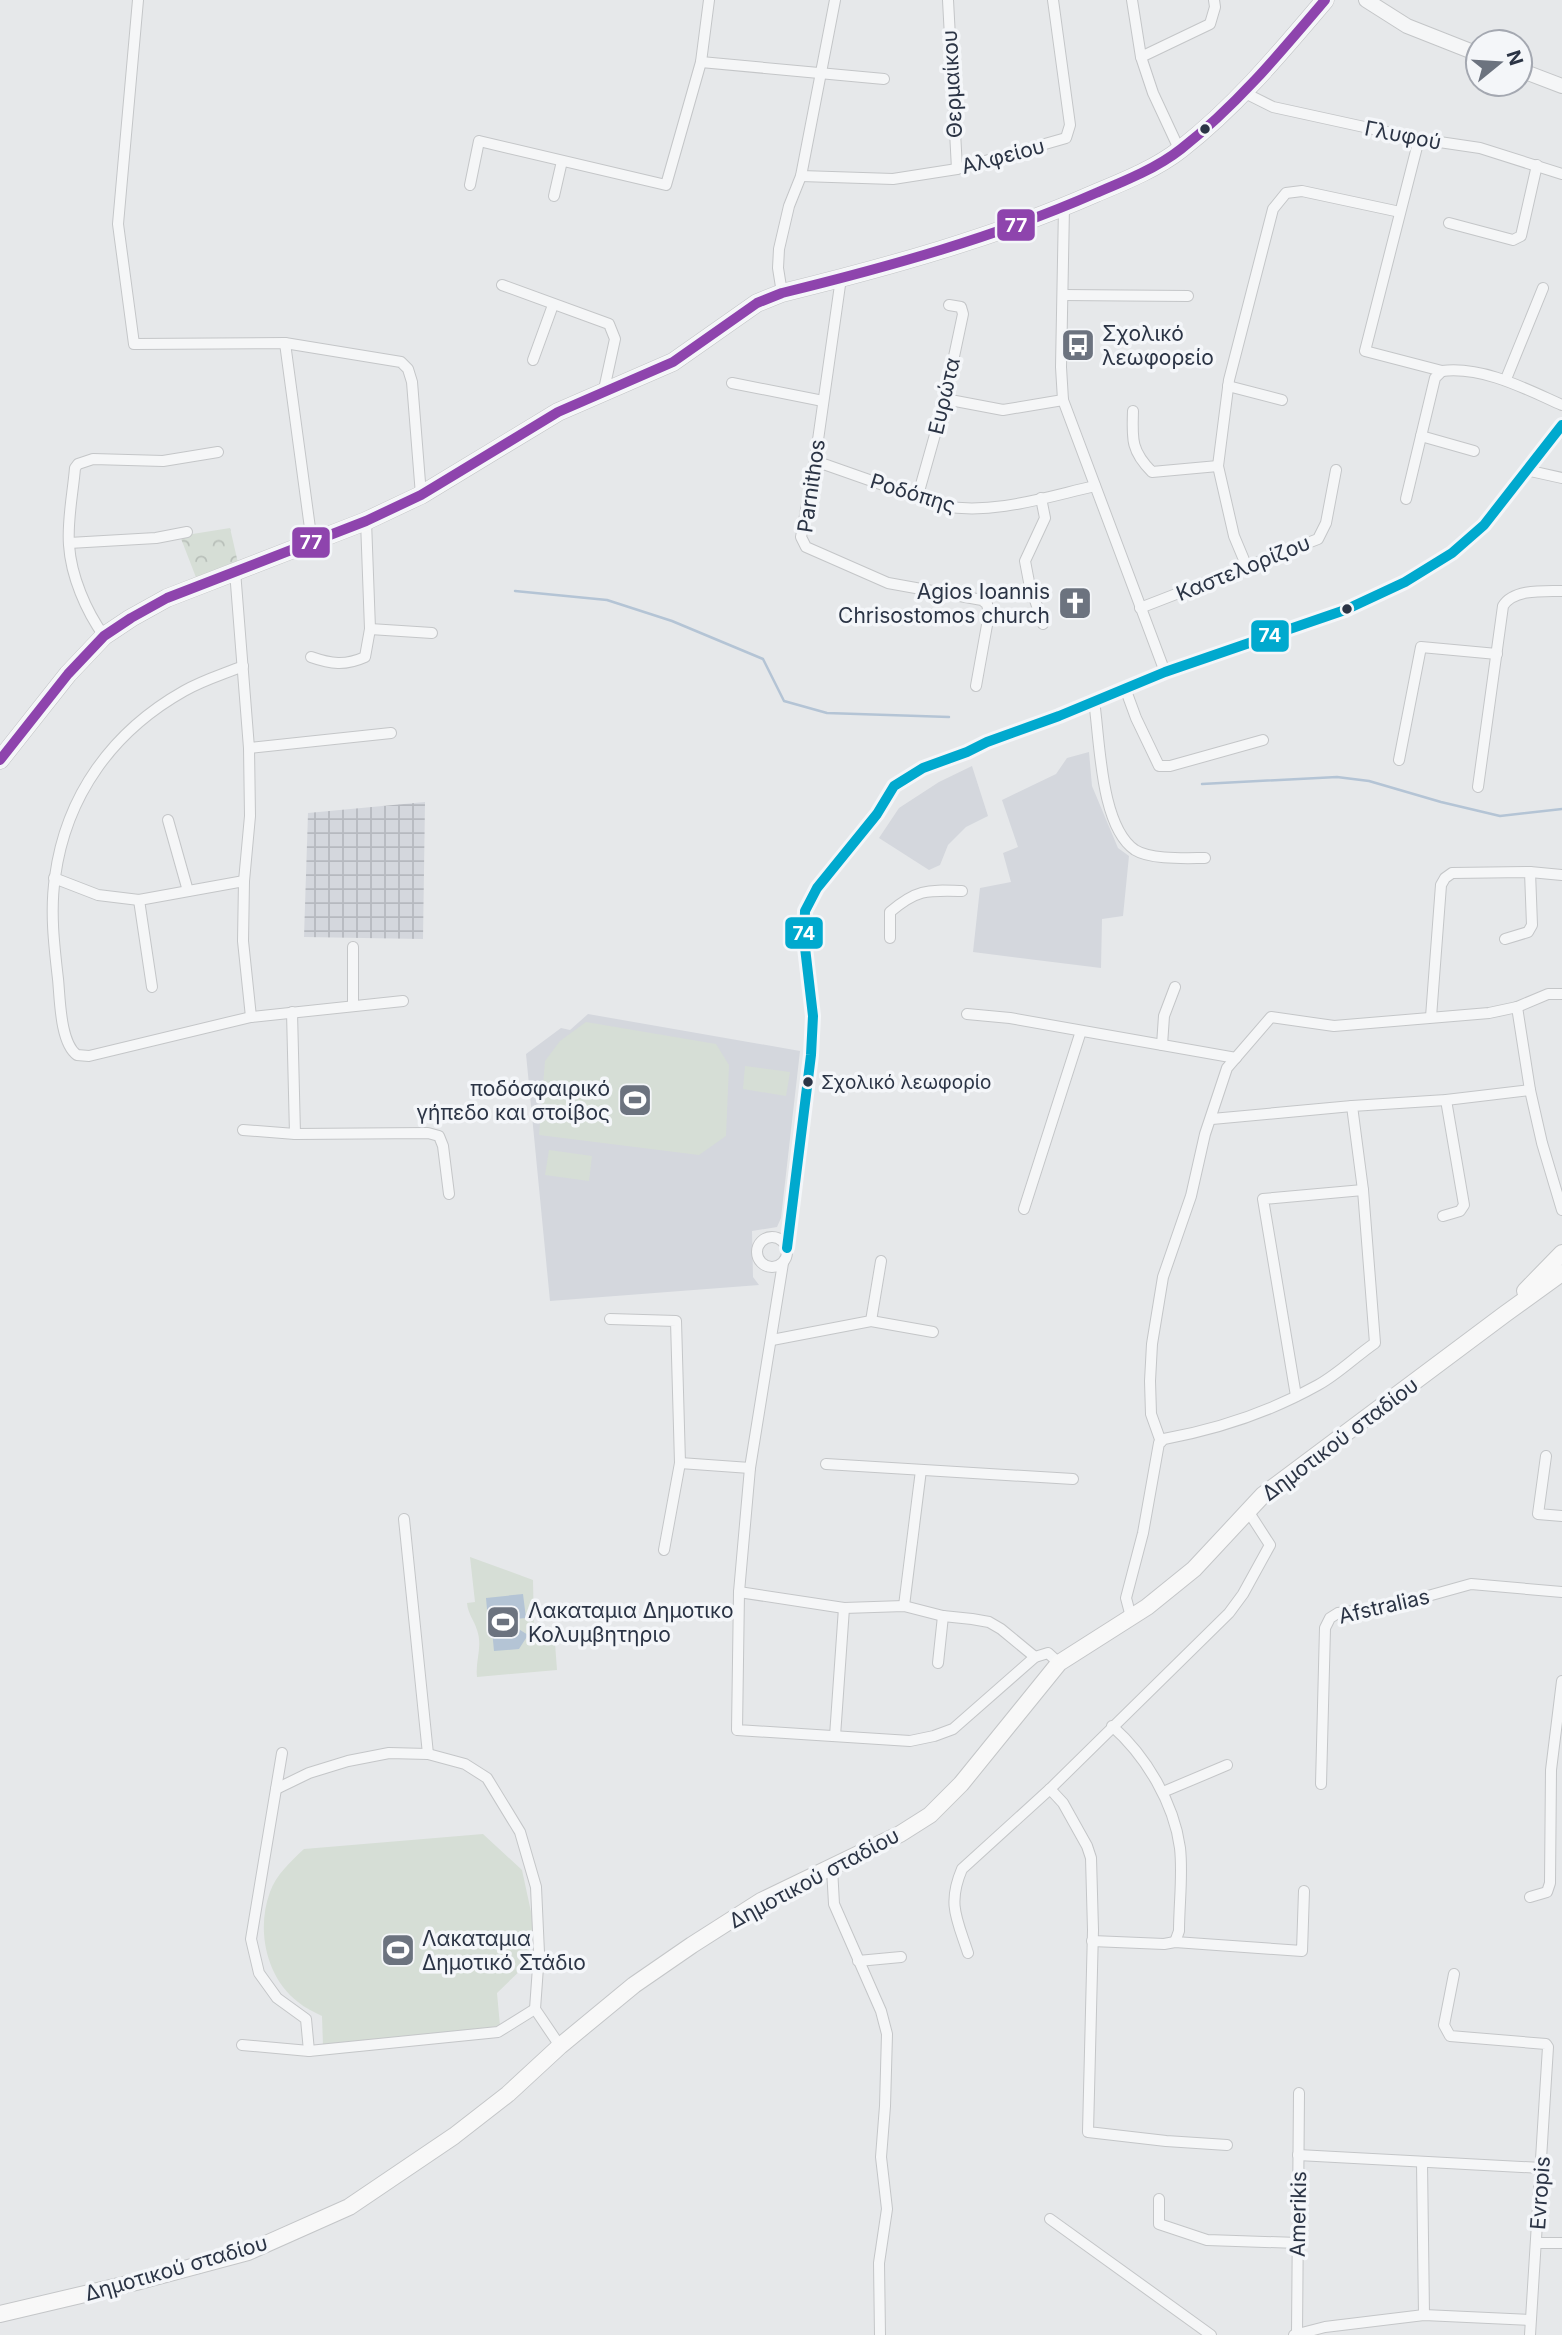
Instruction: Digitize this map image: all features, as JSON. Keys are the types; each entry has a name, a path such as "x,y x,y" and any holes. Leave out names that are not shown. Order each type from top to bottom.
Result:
{"main road":[{"path":"0,760 68,674 104,636 167,598 366,521 421,495 558,412 673,362 757,303 782,293 948,247 1064,207 1121,182 1180,150 1245,93 1325,0"},
{"path":"1504,1314 1562,1253"},
{"path":"1504,1314 1562,1273"},
{"name":"Δημοτικού σταδίου","path":"0,2314 248,2252 349,2207 454,2136 508,2094 634,1985 692,1945 761,1901 900,1834 930,1815 961,1784 1059,1663 1131,1617 1194,1569 1263,1495 1504,1314"}],"street":[{"path":"138,0 118,224 134,344 285,343 401,362 408,369 412,382 421,495"},
{"path":"470,185 479,141 666,186 701,62 709,0"},
{"path":"782,293 778,268 779,249 789,206 801,176 835,0"},
{"name":"Θερμαίκου","path":"948,0 957,169"},
{"name":"Αλφείου","path":"801,176 893,179 957,169 1066,138 1069,132 1053,0"},
{"path":"1132,0 1141,57 1153,93 1180,150"},
{"path":"1141,57 1210,24 1215,8 1214,0"},
{"path":"1366,0 1416,30 1464,49"},
{"path":"701,62 884,79"},
{"path":"1534,75 1562,86"},
{"name":"Γλυφού","path":"1245,93 1273,107 1419,139 1480,148 1562,174"},
{"path":"1419,139 1365,351 1442,371 1452,370 1506,379 1562,405"},
{"path":"554,196 562,161"},
{"path":"1449,223 1513,240 1521,236 1536,165"},
{"path":"1247,567 1234,536 1218,466 1228,386 1273,209 1286,193 1302,191 1400,212"},
{"path":"1064,207 1061,367 1063,400 1165,672"},
{"name":"Parnithos","path":"841,278 815,461 801,537 806,547 888,583 982,600 987,604 989,614 976,686"},
{"path":"502,285 609,324 615,339 603,394"},
{"path":"1506,379 1543,288"},
{"path":"1063,295 1188,296"},
{"path":"533,360 553,305"},
{"name":"Ευρώτα","path":"918,495 945,399 962,314 961,307 949,305"},
{"path":"285,343 312,542"},
{"path":"1406,499 1436,378 1442,371"},
{"path":"732,383 823,401"},
{"path":"1228,386 1282,400"},
{"path":"945,399 1003,410 1063,400"},
{"path":"1133,411 1132,438 1135,451 1152,472 1218,466"},
{"path":"1059,1663 1048,1653 1035,1657 953,1729 910,1741 737,1730 739,1592 750,1468 783,1263 787,1256 811,1055 813,1016 804,939 805,911 817,887 877,814 894,786 923,768 987,742 1059,716 1165,672 1345,610 1405,582 1452,553 1484,525 1562,425"},
{"path":"1421,436 1474,451"},
{"path":"104,636 91,618 72,564 69,543 75,468 78,464 93,459 163,461 218,452"},
{"name":"Ροδόπης","path":"815,461 943,506 983,510 1095,486"},
{"name":"Καστελορίζου","path":"1140,608 1318,539 1326,523 1336,470"},
{"path":"1526,470 1562,478"},
{"path":"1041,498 1045,518 1025,561 1043,624"},
{"path":"311,657 336,664 351,663 365,657 370,629 366,521"},
{"path":"69,543 156,538 187,532"},
{"path":"235,571 249,748 250,816 244,881 243,941 251,1017"},
{"path":"1478,787 1503,606 1507,598 1515,594 1562,592"},
{"path":"370,629 432,633"},
{"path":"1399,760 1421,647 1497,654"},
{"path":"243,666 186,690 146,715 117,744 84,785 60,847 54,878 54,946 68,1045 80,1056 89,1056 251,1017 402,1001"},
{"path":"1125,688 1159,766 1170,766 1263,740"},
{"path":"1094,701 1104,780 1111,813 1121,835 1136,851 1160,856 1205,858"},
{"path":"249,748 391,733"},
{"path":"167,820 188,891"},
{"path":"1505,939 1528,932 1532,925 1530,872"},
{"path":"1431,1017 1441,885 1445,878 1452,873 1530,872 1562,875"},
{"path":"54,878 98,895 139,900 244,881"},
{"path":"890,938 890,912 907,897 931,890 962,891"},
{"path":"139,900 152,987"},
{"path":"353,947 353,1006"},
{"path":"1162,1045 1164,1016 1175,987"},
{"path":"1131,1617 1126,1598 1143,1533 1157,1451 1161,1442 1151,1414 1150,1381 1152,1344 1163,1277 1191,1196 1205,1135 1227,1068 1271,1017 1334,1026 1489,1013 1517,1007 1548,994 1562,994"},
{"path":"1517,1007 1530,1090 1548,1166 1562,1209"},
{"path":"292,1012 295,1134"},
{"path":"967,1014 1010,1018 1236,1058"},
{"path":"1024,1209 1081,1031"},
{"path":"1212,1119 1446,1100 1530,1090"},
{"path":"1443,1216 1460,1211 1464,1205 1446,1100"},
{"path":"1161,1442 1211,1430 1257,1414 1296,1396 1319,1384 1375,1343 1363,1190 1352,1106"},
{"path":"243,1130 295,1134 428,1133 439,1136 443,1146 449,1194"},
{"path":"1296,1396 1263,1199 1363,1190"},
{"path":"783,1263 768,1267 758,1256 758,1248 768,1237 776,1237 783,1241 787,1248"},
{"path":"871,1321 881,1261"},
{"path":"610,1319 676,1321 680,1462 664,1550"},
{"path":"772,1340 871,1321 933,1332"},
{"path":"1546,1456 1538,1514 1562,1516"},
{"path":"680,1462 750,1468"},
{"path":"826,1464 1073,1479"},
{"path":"904,1606 921,1470"},
{"path":"968,1953 952,1904 956,1882 962,1869 1050,1789 1229,1613 1243,1594 1270,1545 1248,1511"},
{"path":"404,1519 429,1754"},
{"name":"Afstralias","path":"1321,1784 1325,1628 1330,1618 1338,1613 1392,1606 1471,1584 1562,1592"},
{"path":"739,1592 844,1608 904,1606 943,1616 989,1622 1035,1657"},
{"path":"835,1736 844,1608"},
{"path":"938,1663 943,1616"},
{"path":"1530,1897 1548,1892 1550,1883 1551,1770 1562,1681"},
{"path":"1112,1726 1128,1740 1163,1792 1180,1849 1179,1930 1175,1942"},
{"path":"282,1753 251,1940 260,1973 265,1981 277,1998 306,2019 309,2051"},
{"path":"276,1789 309,1773 348,1761 389,1753 429,1754 465,1764 487,1778 520,1832 536,1887 539,1952 535,2009 561,2046"},
{"path":"1163,1792 1227,1765"},
{"path":"1050,1789 1063,1803 1091,1858 1093,1941 1088,2132 1166,2141 1227,2144"},
{"path":"832,1868 834,1904 881,2011 887,2034 881,2157 887,2209 879,2263 880,2335"},
{"path":"1093,1941 1164,1944 1175,1942 1302,1951 1304,1891"},
{"path":"858,1962 901,1957"},
{"name":"Evropis","path":"1454,1974 1444,2025 1450,2036 1546,2044 1548,2047 1530,2335"},
{"path":"242,2045 309,2051 498,2032 535,2009"},
{"name":"Amerikis","path":"1295,2335 1299,2093"},
{"path":"1298,2155 1542,2168"},
{"path":"1422,2162 1424,2315"},
{"path":"1158,2199 1158,2224 1207,2240 1297,2243"},
{"path":"1050,2219 1212,2335"},
{"path":"1537,2243 1562,2244"},
{"path":"1295,2335 1325,2327 1424,2315 1529,2320"}],"shaded area":[{"path":"1089,752 1092,786 1118,848 1129,856 1123,916 1102,919 1101,968 973,952 980,888 1011,882 1003,853 1018,847 1002,800 1056,774 1067,758"},
{"path":"972,766 988,816 966,827 948,845 940,865 929,870 879,838 899,808 939,782"},
{"path":"425,802 423,939 304,937 308,813"},
{"path":"588,1014 800,1051 781,1218 777,1227 752,1231 753,1277 759,1285 550,1301 526,1054 561,1028 570,1030"}],"green space":[{"path":"230,528 238,563 197,580 180,536"},
{"name":"ποδόσφαιρικό γήπεδο και στοίβος","path":"586,1022 716,1044 729,1065 726,1136 699,1155 539,1135 545,1061 560,1041"},
{"path":"745,1066 790,1072 786,1096 743,1089"},
{"path":"549,1150 592,1156 589,1181 545,1175"},
{"name":"Λακαταμια Δημοτικο Κολυμβητηριο","path":"470,1557 533,1580 534,1631 555,1643 557,1670 477,1677 479,1636 467,1603 475,1602"},
{"name":"Λακαταμια Δημοτικό Στάδιο","path":"483,1834 522,1870 533,1921 527,1964 497,1993 500,2026 323,2046 322,2016 287,1992 271,1966 267,1952 264,1937 266,1907 270,1892 280,1874 304,1849"}],"water":[{"path":"523,1594 526,1618 488,1621 486,1598"},
{"path":"517,1628 528,1635 519,1649 494,1651 492,1630"}],"waterway":[{"path":"515,591 607,600 672,621 763,659 784,701 827,713 949,717"},
{"path":"1202,784 1337,777 1369,781 1500,816 1562,809"}],"transit line":[{"name":"77","path":"0,760 68,674 104,636 167,598 366,521 421,495 558,412 673,362 757,303 782,293 902,262 1020,224 1129,179 1162,162 1181,149 1239,97 1325,0"},
{"name":"74","path":"787,1248 811,1055 813,1016 804,939 805,911 817,888 877,814 894,786 923,768 987,742 1059,716 1165,672 1345,610 1405,582 1452,553 1484,525 1562,425"}],"place":[{"name":"Σχολικό λεωφορείο","path":"1078,345"},
{"name":"Agios Ioannis Chrisostomos church","path":"1075,603"},
{"name":"Σχολικό λεωφορίο","path":"808,1082"},
{"name":"ποδόσφαιρικό γήπεδο και στοίβος","path":"635,1100"},
{"name":"Λακαταμια Δημοτικο Κολυμβητηριο","path":"503,1622"},
{"name":"Λακαταμια Δημοτικό Στάδιο","path":"398,1950"}]}
